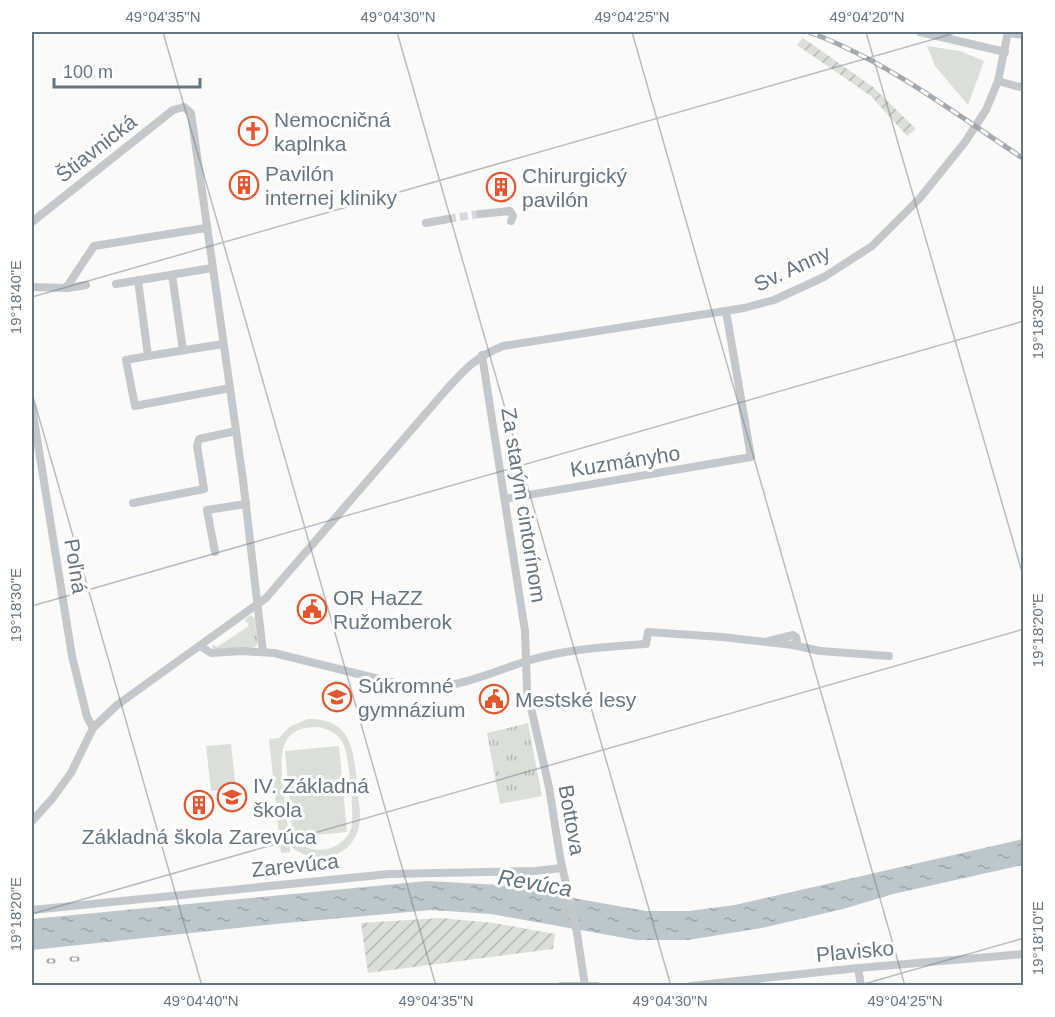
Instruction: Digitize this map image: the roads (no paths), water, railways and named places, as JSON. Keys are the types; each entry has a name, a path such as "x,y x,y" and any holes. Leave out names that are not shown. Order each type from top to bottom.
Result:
{"street":[{"path":"920,32 1005,52"},
{"path":"1008,32 1023,35"},
{"name":"Sv. Anny","path":"482,355 503,346 744,308 780,297 824,277 872,246 920,198 965,142 986,110 998,81 1008,32"},
{"path":"998,81 1023,86"},
{"name":"Štiavnická","path":"32,222 173,110 184,108 191,113 194,122 206,228"},
{"path":"480,214 510,211 513,216 511,221"},
{"path":"426,223 448,219"},
{"path":"66,288 94,246 206,228 246,504 263,652"},
{"path":"116,284 212,268"},
{"path":"172,275 183,351"},
{"path":"138,280 148,356"},
{"path":"32,287 66,288 86,285"},
{"name":"Kuzmányho","path":"505,499 751,458 726,311"},
{"path":"223,344 126,360 135,406 230,388"},
{"path":"32,821 71,773 93,728 117,705 258,604 282,582 446,390 482,355"},
{"name":"Za starým cintorínom","path":"482,355 525,631 526,661"},
{"name":"Poľná","path":"32,407 72,656 87,717 93,728"},
{"path":"133,503 204,489 197,446 199,439 236,431"},
{"path":"215,552 207,510 246,504"},
{"path":"200,646 211,653 274,653 417,688 455,684 526,661 578,649 646,644 648,632 683,633 793,645 820,651 889,656"},
{"name":"Bottova","path":"526,661 527,690 549,786 562,868 585,985"},
{"name":"Zarevúca","path":"32,910 388,874 535,871 562,868"},
{"name":"Plavisko","path":"691,986 858,968 1023,954"},
{"path":"858,968 861,986"},
{"path":"561,986 597,986"}],"water":[{"path":"1023,839 1023,865 893,894 843,909 762,928 688,940 636,940 491,914 431,910 32,950 32,919 427,881 500,885 646,911 689,911 735,905"}],"tunnel":[{"path":"448,219 480,214"}],"railway":[{"path":"809,32 838,44 893,73 1024,159"},
{"path":"72,959 77,959"}],"place":[{"name":"Nemocničná kaplnka","path":"253,131"},
{"name":"Pavilón internej kliniky","path":"244,185"},
{"name":"Chirurgický pavilón","path":"501,187"},
{"name":"OR HaZZ Ružomberok","path":"312,609"},
{"name":"Súkromné gymnázium","path":"337,697"},
{"name":"Mestské lesy","path":"494,699"},
{"name":"IV. Základná škola","path":"232,797"},
{"name":"Základná škola Zarevúca","path":"199,805"}],"water label":[{"name":"Revúca","path":"535,883"}]}
